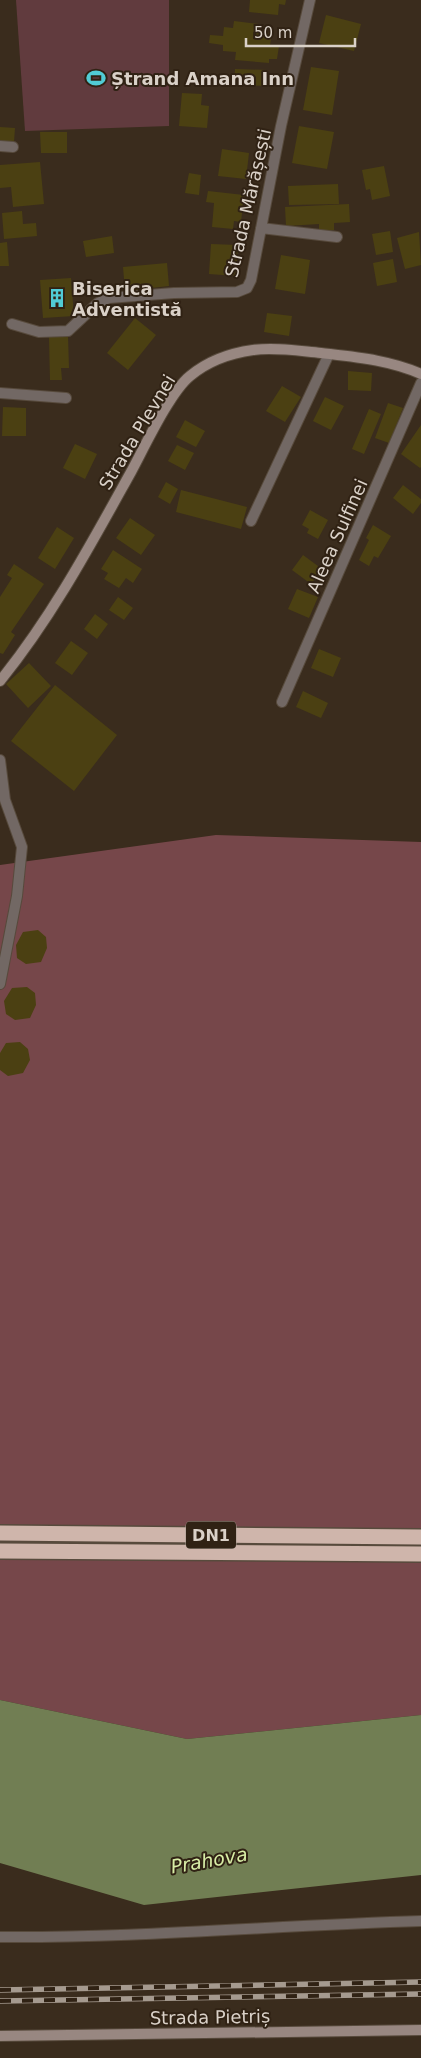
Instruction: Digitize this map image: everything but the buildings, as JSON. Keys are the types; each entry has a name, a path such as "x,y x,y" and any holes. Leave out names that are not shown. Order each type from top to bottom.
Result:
{"highway":[{"name":"DN1","path":"0,1533 421,1537"},
{"name":"DN1","path":"0,1551 421,1554"}],"main road":[{"name":"Strada Plevnei","path":"0,681 55,605 162,416 189,376 209,363 230,355 254,350 290,350 329,354 394,364 421,374"},
{"name":"Strada Pietriș","path":"0,2036 421,2030"}],"street":[{"name":"Strada Mărășești","path":"12,324 38,332 68,331 98,303 109,298 131,295 242,291 247,288 251,280 310,0"},
{"path":"0,146 13,147"},
{"path":"261,228 337,237"},
{"path":"250,521 329,354"},
{"name":"Aleea Sulfinei","path":"282,702 421,383"},
{"path":"0,393 66,398"},
{"path":"0,760 5,800 22,847 17,896 0,984"},
{"path":"0,1937 77,1938 310,1924 421,1921"}],"shaded area":[{"path":"16,0 169,0 169,126 25,131"},
{"path":"216,835 421,842 421,1715 187,1739 0,1700 0,865"}],"water":[{"name":"Prahova","path":"0,1700 187,1739 421,1715 421,1875 144,1905 0,1863"}],"railway":[{"path":"0,1990 421,1982"},
{"path":"0,2001 421,1994"}],"place":[{"name":"Ștrand Amana Inn","path":"96,78"},
{"name":"Biserica Adventistă","path":"57,298"}]}
